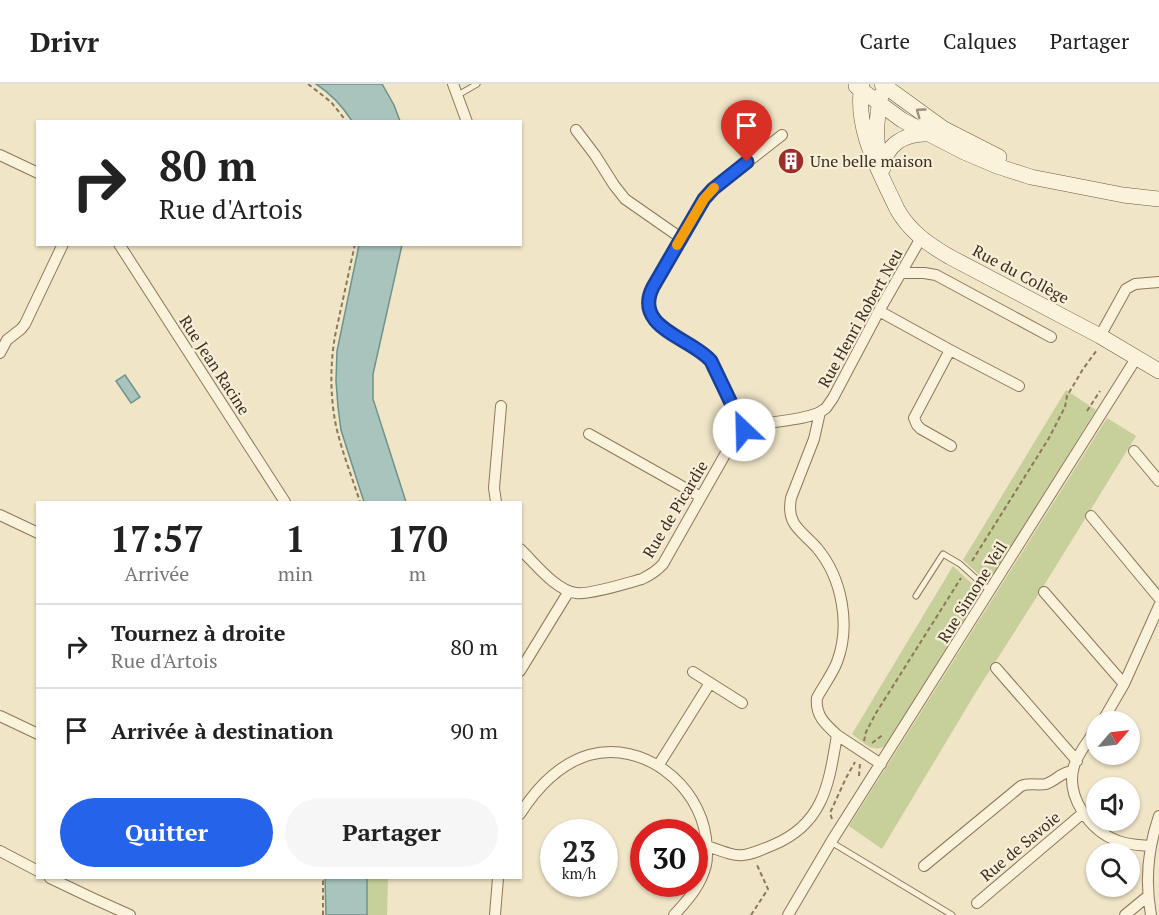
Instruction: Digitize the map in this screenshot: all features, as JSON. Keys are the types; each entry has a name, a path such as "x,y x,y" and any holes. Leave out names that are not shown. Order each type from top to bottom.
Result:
{"street":[{"path":"453,84 465,120"},
{"path":"885,85 935,123 963,139 1000,157 1070,185"},
{"name":"Rue du Collège","path":"885,85 881,95 877,145 887,187"},
{"path":"859,86 902,120 973,156 1009,171 1123,195 1159,199"},
{"name":"Rue du Collège","path":"859,86 860,112 871,153 897,209 921,238 1099,342 1137,357 1159,370"},
{"path":"576,130 625,199 681,238"},
{"path":"883,168 885,157 899,140 914,134 928,134"},
{"path":"782,135 713,189 704,199 649,294 648,302 653,318 663,328 702,352 711,361 744,430 806,418 820,412"},
{"path":"0,155 36,172"},
{"name":"Rue Henri Robert Neu","path":"881,764 837,735 818,714 817,698 834,669 840,651 843,630 842,606 835,580 826,561 795,525 789,512 791,498 814,439 820,412 833,398 921,238"},
{"path":"0,353 7,340 25,324 62,246"},
{"name":"Rue Jean Racine","path":"120,246 284,501"},
{"path":"901,273 936,275 1051,337"},
{"path":"1099,342 1126,289 1135,284 1159,282"},
{"path":"879,311 1019,386"},
{"path":"950,350 914,418 921,429 951,446"},
{"name":"Rue Simone Veil","path":"788,915 831,842 1137,357"},
{"path":"496,501 494,488 501,406"},
{"name":"Rue de Picardie","path":"569,591 581,593 642,579 663,564 735,439 744,430"},
{"path":"589,434 701,497"},
{"path":"1134,451 1159,481"},
{"path":"0,515 36,532"},
{"path":"1091,516 1159,598"},
{"path":"522,551 555,583 569,591 522,668"},
{"path":"1044,592 1124,684"},
{"path":"1108,711 1124,684 1159,606"},
{"path":"996,668 1075,766"},
{"path":"693,672 742,703"},
{"path":"658,766 710,683"},
{"path":"0,716 36,733"},
{"path":"708,846 733,855 745,856 795,834 809,821 821,801 828,783 837,735"},
{"path":"1086,747 1075,766 1073,790 1083,813 1096,827 1119,842 1151,846"},
{"path":"522,812 556,773 590,755 608,752 629,754 658,766 681,783 692,798 701,819"},
{"path":"924,866 1021,786 1027,783 1045,784 1075,766"},
{"name":"Rue de Savoie","path":"976,903 1083,813"},
{"path":"1151,915 1147,874 1159,816"},
{"path":"0,851 36,870"},
{"path":"52,879 130,915"},
{"path":"495,915 498,879"},
{"path":"1125,915 1148,896"},
{"path":"674,915 690,897"}],"lane":[{"path":"458,95 477,84"},
{"path":"916,596 943,554 960,564 990,591"},
{"path":"831,842 952,915"}],"path":[{"path":"308,84 331,102 345,120"},
{"path":"356,246 335,336 331,376 337,427 360,501"},
{"path":"834,825 830,813 861,751 866,732 876,713 1049,438 1065,407 1067,396 1099,342"},
{"path":"751,915 768,888 753,854"},
{"path":"323,879 323,915"}],"green space":[{"path":"1066,390 1096,410 991,578 989,581 985,580 963,560"},
{"path":"1107,418 1136,436 976,692 882,849 849,826"},
{"path":"953,566 981,592 885,746 871,748 852,734"},
{"path":"367,879 388,879 387,915 367,915"}],"water":[{"path":"316,84 382,84 400,120 351,120"},
{"path":"359,246 402,246 373,374 373,399 406,501 364,501 341,430 336,381 337,351"},
{"path":"125,375 140,397 131,403 116,381"},
{"path":"325,879 367,879 367,915 326,915"}],"slow traffic":[{"path":"677,245 704,199 714,188"}],"place":[{"name":"Une belle maison","path":"791,161"}],"route":[{"path":"744,430 715,366 702,352 658,324 653,318 648,302 649,294 704,199 747,162"}]}
